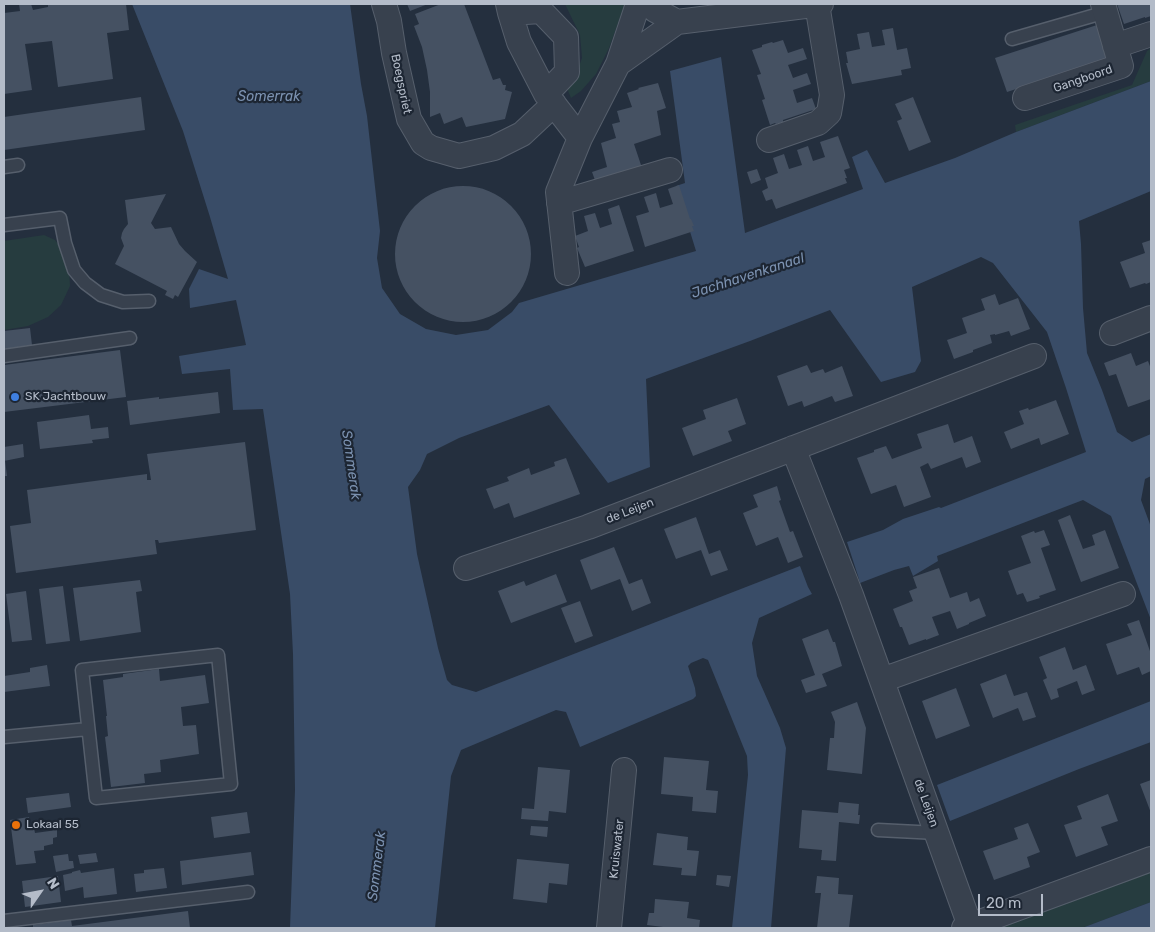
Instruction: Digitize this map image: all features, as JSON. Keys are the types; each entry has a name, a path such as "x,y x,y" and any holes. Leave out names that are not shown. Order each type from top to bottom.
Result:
{"street":[{"path":"770,140 818,123 829,113 832,95 817,4"},
{"path":"618,64 677,22 821,4"},
{"path":"567,273 558,192 580,138 647,6 677,22"},
{"name":"Boegspriet","path":"386,12 409,119 423,144 459,156 494,148 522,134 550,99 567,72 566,38 541,11 509,8 518,42 550,99 580,138"},
{"name":"Gangboord","path":"1026,98 1121,66 1105,8"},
{"name":"Gangboord","path":"1116,46 1151,34"},
{"path":"559,203 670,170"},
{"path":"1112,333 1151,318"},
{"name":"de Leijen","path":"466,568 588,527 1034,356"},
{"name":"de Leijen","path":"793,448 851,595 882,680 937,833 967,927"},
{"path":"882,680 1123,594"},
{"name":"Kruiswater","path":"609,928 624,770"},
{"path":"967,927 1151,859"}],"lane":[{"name":"Gangboord","path":"1012,39 1105,8"},
{"path":"4,167 18,165"},
{"path":"4,225 60,218 65,243 74,270 85,283 101,295 123,302 149,302"},
{"path":"4,356 130,338"},
{"path":"218,655 232,784 96,798 88,729 82,670 218,655"},
{"path":"4,737 88,729"},
{"path":"878,830 937,833"},
{"path":"4,921 248,892"}],"green space":[{"path":"565,4 625,4 609,48 596,74 581,91 571,98 566,86 576,75 582,58 580,35"},
{"path":"1151,48 1151,81 1016,132 1015,125 1132,85 1147,51"},
{"path":"44,235 55,240 64,251 69,268 70,286 61,305 48,317 28,326 4,330 4,241"},
{"path":"1151,869 1151,902 1082,928 991,928"}],"water":[{"path":"132,4 350,4 367,116 380,231 377,258 382,288 400,314 426,329 456,335 488,330 512,312 519,303 696,251 676,186 685,183 670,71 721,57 745,233 863,189 852,157 867,150 885,183 955,158 1016,132 1151,81 1151,191 1079,221 1087,353 1117,432 1132,442 1151,434 1151,476 1145,479 1141,500 1151,527 1151,620 1111,516 1083,500 937,556 938,561 913,576 909,566 860,583 847,542 883,530 903,519 939,507 941,508 1086,452 1047,332 993,263 981,257 912,287 921,361 915,372 881,382 830,310 646,379 650,467 608,483 549,405 459,438 427,454 420,470 408,487 417,554 447,680 452,685 476,692 800,566 812,594 759,618 752,643 757,676 780,728 786,748 771,928 732,928 748,775 747,756 708,660 703,658 688,666 695,688 696,696 693,699 580,747 566,712 556,710 461,750 451,776 435,928 290,928 295,790 290,594 263,409 233,410 230,369 182,374 179,356 246,345 236,300 190,308 189,289 199,269 228,279 183,131"},
{"path":"1151,701 1151,742 950,821 937,785"},
{"path":"1151,902 1151,928 1082,928"}],"building":[{"path":"19,4 31,4 33,10 48,7 48,4 126,4 129,30 107,33 113,79 58,87 52,41 25,44 32,90 4,94 4,13 20,11"},
{"path":"407,4 428,4 410,11"},
{"path":"441,4 464,4 493,80 500,78 503,85 506,85 505,90 512,92 505,119 466,127 462,117 444,124 440,113 430,117 430,92 427,70 422,47 414,26 419,24 415,14"},
{"path":"1117,4 1151,4 1151,16 1124,24"},
{"path":"1097,25 1108,59 1007,92 995,58"},
{"path":"893,28 897,50 907,48 911,68 901,70 902,75 852,84 846,63 848,63 846,52 860,49 857,34 869,32 872,47 885,45 882,30"},
{"path":"783,40 788,53 803,48 807,59 788,65 793,78 807,73 811,84 793,90 797,103 812,98 816,109 770,125 762,100 765,99 757,75 761,74 752,50 762,47 762,45"},
{"path":"658,83 666,108 657,111 661,135 634,144 642,168 596,183 592,172 607,167 601,143 616,138 612,124 620,122 617,111 632,107 627,93"},
{"path":"141,97 145,130 4,150 4,117"},
{"path":"913,97 931,142 909,151 897,121 902,119 895,104"},
{"path":"838,136 850,168 844,170 847,183 776,209 772,199 766,201 762,191 768,188 765,178 778,173 773,158 784,154 789,169 802,165 797,150 808,146 813,161 825,157 820,142"},
{"path":"757,169 761,180 751,184 747,172"},
{"path":"679,185 694,226 692,226 694,231 645,247 636,216 649,212 644,197 656,193 660,208 673,204 668,189"},
{"path":"463,186 489,192 511,206 525,228 531,254 525,280 511,302 489,316 463,322 437,316 415,302 401,280 395,254 401,228 415,206 437,192"},
{"path":"166,194 151,223 155,229 171,227 179,244 197,262 178,297 175,295 173,299 165,295 167,291 115,264 124,246 121,238 128,224 125,200"},
{"path":"619,205 634,251 585,267 577,248 579,247 575,236 588,231 584,216 595,213 600,228 612,224 608,209"},
{"path":"1151,240 1151,282 1130,288 1120,262 1145,253 1142,243"},
{"path":"995,294 999,305 1018,298 1030,329 1011,336 1009,331 990,335 992,343 954,359 947,340 967,333 962,318 985,310 981,299"},
{"path":"30,328 32,345 4,349 4,331"},
{"path":"120,350 126,397 4,412 4,365"},
{"path":"1131,353 1136,366 1148,361 1151,369 1151,399 1128,407 1116,374 1109,376 1104,363"},
{"path":"807,365 811,373 823,369 825,373 842,366 853,396 835,402 832,396 804,407 802,401 788,406 777,376"},
{"path":"218,392 220,413 130,425 127,401"},
{"path":"737,398 746,424 728,431 732,441 693,456 682,428 706,419 703,410"},
{"path":"1056,400 1069,434 1041,445 1039,438 1011,449 1004,432 1024,424 1019,411 1028,408 1029,410"},
{"path":"89,415 91,429 108,427 109,438 92,440 93,443 40,449 37,422"},
{"path":"948,424 954,443 972,436 981,462 966,468 962,457 931,469 928,463 920,467 931,497 904,507 896,485 871,494 857,458 886,446 892,459 922,448 917,434"},
{"path":"245,442 256,530 159,543 158,540 155,540 157,554 16,573 10,526 31,523 27,490 147,474 147,480 151,480 147,454"},
{"path":"23,444 24,457 4,461 4,447"},
{"path":"566,458 580,494 514,518 509,503 494,509 486,489 509,481 507,477 529,468 531,475 555,466 554,462"},
{"path":"5,460 7,476 4,476"},
{"path":"777,486 781,500 779,501 790,532 793,531 803,557 788,563 778,537 756,546 743,513 758,507 753,495"},
{"path":"1070,515 1083,549 1095,545 1092,535 1105,530 1119,568 1081,582 1058,520"},
{"path":"696,517 709,554 720,550 728,570 711,576 701,550 676,559 664,529"},
{"path":"1044,530 1050,545 1041,548 1056,590 1027,602 1023,593 1017,595 1008,571 1031,563 1021,536 1034,531 1035,533"},
{"path":"614,547 629,584 642,579 651,603 632,611 620,579 591,590 580,560"},
{"path":"939,568 950,598 967,592 970,602 979,598 986,616 957,629 950,611 932,617 939,635 909,645 893,609 913,601 909,591 917,588 913,577"},
{"path":"556,574 567,602 511,623 498,591 524,581 526,586"},
{"path":"140,580 142,591 136,592 141,632 80,641 73,588"},
{"path":"63,586 70,641 46,644 39,589"},
{"path":"26,591 32,640 12,642 6,594"},
{"path":"580,601 593,636 575,643 561,608"},
{"path":"1139,620 1151,654 1151,671 1142,675 1139,667 1117,675 1106,644 1132,635 1127,624"},
{"path":"828,629 833,642 835,642 842,666 822,674 827,686 806,693 801,680 815,675 802,639"},
{"path":"1065,647 1073,670 1086,665 1095,690 1082,695 1077,681 1057,689 1059,697 1051,700 1043,680 1047,678 1039,657"},
{"path":"47,665 50,686 4,692 4,676 30,672 30,668"},
{"path":"159,669 160,681 205,675 209,703 181,707 183,726 196,725 199,754 160,760 161,772 144,774 145,783 111,787 105,737 108,736 103,680 123,677 123,674"},
{"path":"1006,674 1014,696 1027,692 1036,717 1023,721 1018,708 993,718 980,684"},
{"path":"956,688 970,726 936,739 922,701"},
{"path":"857,702 866,728 862,774 827,770 830,738 834,738 835,722 831,712"},
{"path":"664,757 709,761 706,790 718,791 716,813 692,811 693,797 661,794"},
{"path":"538,767 570,770 566,813 549,811 548,821 521,819 522,808 534,809"},
{"path":"1151,780 1151,813 1140,784"},
{"path":"69,793 71,807 28,813 26,798"},
{"path":"1108,794 1118,821 1101,827 1108,845 1076,857 1064,825 1082,819 1077,806"},
{"path":"839,802 859,804 858,815 860,815 859,824 839,822 836,861 821,860 822,850 799,848 802,810 838,813"},
{"path":"247,812 250,833 214,838 211,817"},
{"path":"29,817 31,829 34,828 35,833 57,830 57,837 53,838 53,844 44,846 44,850 34,851 36,863 16,865 10,820"},
{"path":"1028,823 1040,852 1027,857 1030,867 994,880 983,851 1018,839 1014,828"},
{"path":"531,826 548,827 547,837 530,835"},
{"path":"657,833 688,837 687,850 699,851 696,876 681,875 682,868 653,865"},
{"path":"251,852 254,875 182,885 180,861"},
{"path":"96,853 98,862 80,864 78,855"},
{"path":"68,854 69,861 73,861 74,868 56,872 53,856"},
{"path":"517,859 569,864 567,885 549,883 547,903 513,899"},
{"path":"114,868 117,894 84,898 83,887 65,891 63,875 80,870 81,873"},
{"path":"164,868 167,888 136,892 134,874 144,873 144,870"},
{"path":"717,875 731,876 729,887 716,885"},
{"path":"58,876 61,902 25,907 22,881"},
{"path":"817,876 839,878 838,894 853,895 849,928 817,928 821,893 815,893"},
{"path":"655,899 689,902 687,918 700,920 699,928 662,928 647,925 649,913 654,913"},
{"path":"188,911 190,928 33,928 33,925 71,920 72,926"}],"place":[{"name":"SK Jachtbouw","path":"15,397"},
{"name":"Lokaal 55","path":"16,825"}],"water label":[{"name":"Somerrak","path":"269,97"},
{"name":"Jachhavenkanaal","path":"748,276"},
{"name":"Sommerak","path":"351,465"},
{"name":"Sommerak","path":"377,866"}]}
